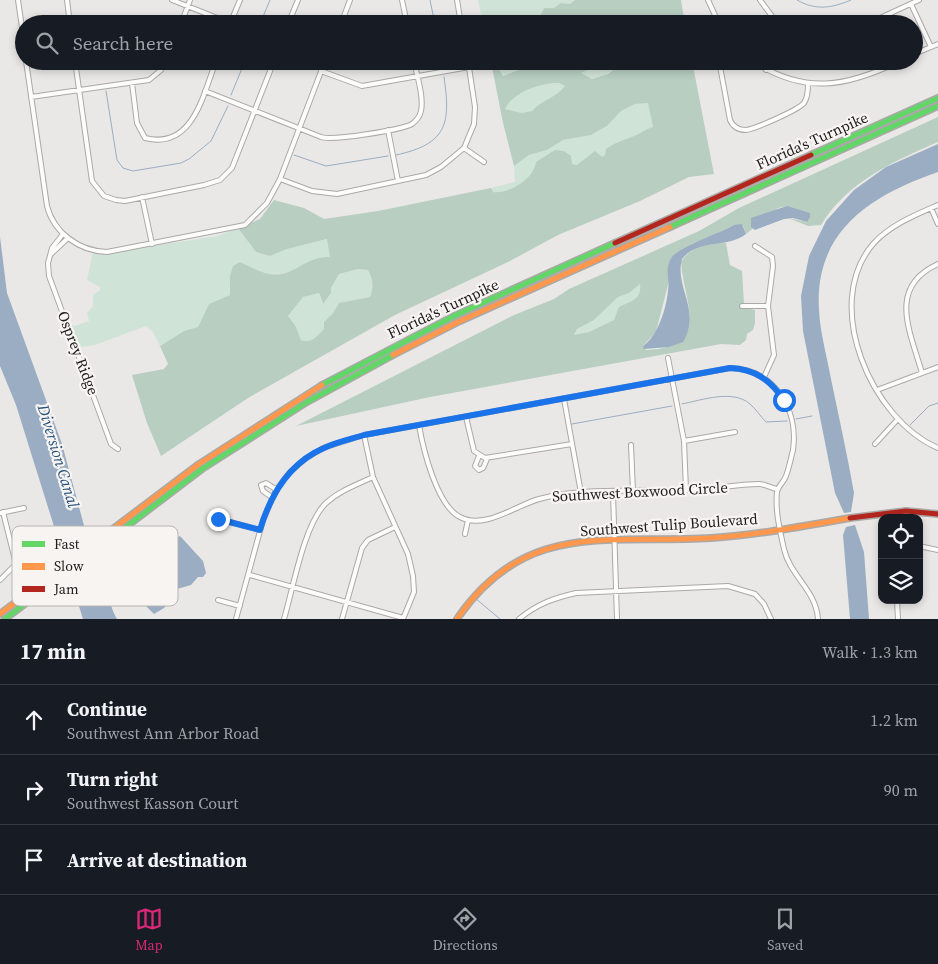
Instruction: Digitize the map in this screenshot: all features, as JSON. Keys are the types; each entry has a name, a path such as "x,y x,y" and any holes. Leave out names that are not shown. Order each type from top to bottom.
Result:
{"main road":[{"name":"Florida's Turnpike","path":"115,526 198,464 250,429 303,396 391,347 465,311 938,98"},
{"name":"Florida's Turnpike","path":"126,526 202,469 255,434 314,398 411,344 938,106"},
{"name":"Southwest Tulip Boulevard","path":"457,619 484,584 506,567 521,558 555,546 715,538 903,511 938,514"},
{"name":"Florida's Turnpike","path":"0,614 12,605"},
{"name":"Florida's Turnpike","path":"5,619 22,606"}],"street":[{"path":"18,0 20,15"},
{"path":"67,0 69,15"},
{"path":"172,0 209,15"},
{"path":"184,15 190,0"},
{"path":"234,15 240,0"},
{"path":"292,15 298,0"},
{"path":"344,15 350,0"},
{"path":"402,0 405,15"},
{"path":"457,0 460,15"},
{"path":"708,0 715,15"},
{"path":"760,0 771,15"},
{"path":"886,15 919,0"},
{"path":"911,4 916,15"},
{"path":"923,30 931,47"},
{"path":"923,50 938,44"},
{"path":"27,70 47,206 51,217 68,238 83,247 100,252 152,244 245,225 267,203 280,179 321,71 362,86 448,70"},
{"path":"76,70 94,185 100,193 110,199 125,201 220,180 232,168 270,70"},
{"path":"31,97 132,83 154,76 159,70"},
{"path":"132,83 140,131 146,138 152,140 168,139 183,132 195,118 213,70"},
{"path":"205,91 330,139 388,130 411,124 417,120 421,111 416,70"},
{"path":"280,179 312,191 337,194 426,175 442,167 464,148 474,124 475,107 470,70"},
{"path":"721,70 730,120 735,127 741,130 748,130 800,107 807,98 808,84"},
{"path":"766,70 787,79 808,84 846,82 877,70"},
{"path":"388,130 398,181"},
{"path":"464,148 484,162"},
{"path":"142,197 152,244"},
{"path":"938,205 894,226 873,244 855,278 852,296 853,319 860,354 869,379 898,420 929,444 938,448"},
{"path":"931,208 938,224"},
{"name":"Osprey Ridge","path":"63,234 55,244 51,254 48,269 51,285 76,345 111,444 118,448"},
{"path":"51,254 68,238"},
{"path":"55,244 59,247"},
{"path":"755,246 772,257 773,266 768,306 774,355 764,377"},
{"path":"922,373 910,332 906,297 910,286 917,276 938,264"},
{"path":"742,306 768,306"},
{"path":"668,358 684,440 686,490"},
{"path":"876,390 938,367"},
{"path":"236,619 250,575 260,530 277,490 289,473 305,459 323,448 364,435 730,368 746,370 764,377 784,400 793,435 793,449 787,474 777,490 776,508 789,565 809,590 818,607 818,619"},
{"path":"564,399 582,493"},
{"path":"466,417 471,444 479,456 487,458 572,444"},
{"path":"875,444 898,420"},
{"path":"419,425 433,476 447,505 458,517 468,520 465,534"},
{"path":"684,440 735,432"},
{"path":"250,575 403,619 414,592 414,576 408,554 373,478 364,435"},
{"path":"631,445 633,492"},
{"path":"479,456 475,463 476,469 483,468 487,458"},
{"path":"284,619 312,525 325,504 348,488 373,478"},
{"path":"273,498 262,491 261,485 266,483 277,490"},
{"name":"Southwest Boxwood Circle","path":"468,520 481,521 540,499 582,493 686,490 760,484 777,490"},
{"path":"613,492 617,619"},
{"path":"12,550 1,512 24,508"},
{"path":"218,519 260,530"},
{"path":"342,619 362,548 368,540 395,527"},
{"path":"923,547 938,550"},
{"path":"0,580 12,568"},
{"path":"520,619 531,609 552,598 576,593 728,586 755,594 764,604 771,619"},
{"path":"218,600 240,606"},
{"path":"897,604 898,619"}],"green space":[{"path":"478,0 575,0 570,4 561,3 554,8 544,8 540,15 481,15"},
{"path":"575,0 681,0 684,15 540,15 544,8 554,8 561,3 570,4"},
{"path":"493,70 499,70 503,76 519,70 587,70 581,73 592,79 608,74 613,70 694,70 714,174 689,177 640,201 558,235 508,262 395,315 248,398 161,456 147,423 132,375 164,369 168,364 160,346 184,331 198,327 209,304 230,295 230,276 233,266 240,262 261,271 277,275 288,272 310,261 330,257 327,239 287,249 270,256 256,252 238,228 260,219 274,200 304,208 324,219 378,211 491,188 493,192 506,191 526,179 531,174 536,162 555,150 564,151 571,156 572,164 577,165 595,151 602,157 605,155 606,149 653,127 648,103 635,104 621,111 607,126 591,135 563,140 547,150 529,155 514,166","holes":["552,83 559,83 565,86 532,111 522,113 505,109 514,98 528,90","358,269 368,270 372,280 370,297 339,303 324,322 324,329 314,339 308,341 301,340 295,325 288,316 303,297 319,293 323,304 331,293 331,288 339,274"]},
{"path":"499,70 518,70 502,76"},
{"path":"586,70 612,70 598,78 586,77 580,73"},
{"path":"559,83 565,86 532,111 522,113 504,109 508,103 521,93 536,87"},
{"path":"648,103 653,127 606,149 605,155 602,158 595,152 577,165 537,162 531,174 520,184 506,191 493,192 491,188 515,182 514,166 529,155 547,150 563,140 591,135 607,126 621,111 635,104"},
{"path":"938,117 938,142 873,174 844,197 821,225 808,226 788,218 807,222 787,206 778,208 746,234 743,225 734,225 676,253 656,332 643,346 646,350 667,347 680,341 687,332 690,321 681,262 690,252 701,246 726,243 730,265 742,271 744,304 740,304 740,307 755,310 753,330 747,334 746,340 740,345 721,344 430,397 296,426 514,315 554,299 569,289 699,231 739,208","holes":["640,284 640,289 635,299 619,307 614,320 589,332 574,335 577,329 594,320 618,297 629,293"]},
{"path":"238,228 256,252 270,256 287,249 328,239 330,257 310,261 288,272 277,275 261,271 240,262 230,276 230,295 209,304 198,327 184,331 160,346 153,332 146,326 95,345 82,347 77,342 71,325 75,326 89,321 87,313 93,306 93,295 100,290 100,287 87,280 93,252 102,254 217,236"},
{"path":"358,269 368,270 370,274 372,286 370,297 339,303 324,322 324,329 317,337 308,341 301,340 295,325 288,316 303,297 319,293 322,304 331,293 331,288 339,274"},
{"path":"640,284 637,298 619,309 614,320 589,332 574,336 577,329 594,320 618,297 629,293"}],"water":[{"path":"938,144 938,172 891,192 870,205 852,220 837,237 826,258 820,282 819,310 822,334 854,493 851,512 844,513 835,493 803,331 801,296 809,256 826,221 854,190 886,167"},
{"path":"787,206 810,213 807,222 793,218 784,219 755,230 751,227 751,218"},
{"path":"742,224 746,234 738,239 696,248 682,259 681,279 690,320 683,342 669,347 644,349 643,346 653,336 663,314 668,291 668,265 672,257 691,245 734,225"},
{"name":"Diversion Canal","path":"0,237 7,293 62,444 84,526 54,526 16,405 0,366"},
{"path":"855,525 864,552 869,619 850,619 843,535 846,527"},
{"path":"180,536 203,561 206,573 203,577 198,577 191,585 178,589 178,543 178,537"},
{"path":"79,606 112,606 117,619 83,619"},
{"path":"146,606 166,606 164,608 154,614"}],"waterway":[{"path":"264,15 270,0"},
{"path":"430,0 433,15"},
{"path":"797,0 817,7 837,5 851,0"},
{"path":"231,95 241,70"},
{"path":"396,155 426,145 442,130 447,107 444,77"},
{"path":"106,91 117,160 123,168 133,171 181,163 189,159 211,141 228,106"},
{"path":"294,155 326,166 388,156"},
{"path":"682,404 708,398 735,397 750,404 766,422 787,421"},
{"path":"910,425 929,406 938,403"},
{"path":"572,424 672,406"},
{"path":"796,419 812,416"},
{"path":"475,598 500,619"}],"traffic: fast":[{"path":"811,155 938,98"},
{"path":"670,227 938,106"},
{"path":"322,385 456,315 615,243"},
{"path":"127,526 202,469 307,402 393,355"},
{"path":"5,619 22,606"}],"traffic: slow":[{"path":"393,355 460,321 670,227"},
{"path":"117,526 199,464 322,385"},
{"path":"457,619 483,587 511,565 540,551 570,544 602,540 728,537 850,518"},
{"path":"0,614 12,605"}],"traffic: jam":[{"path":"615,243 811,155"},
{"path":"850,518 906,511 938,514"}],"route":[{"path":"218,519 260,530 276,490 289,473 305,459 323,448 364,435 723,368 741,368 764,377 776,388 784,400"}]}
